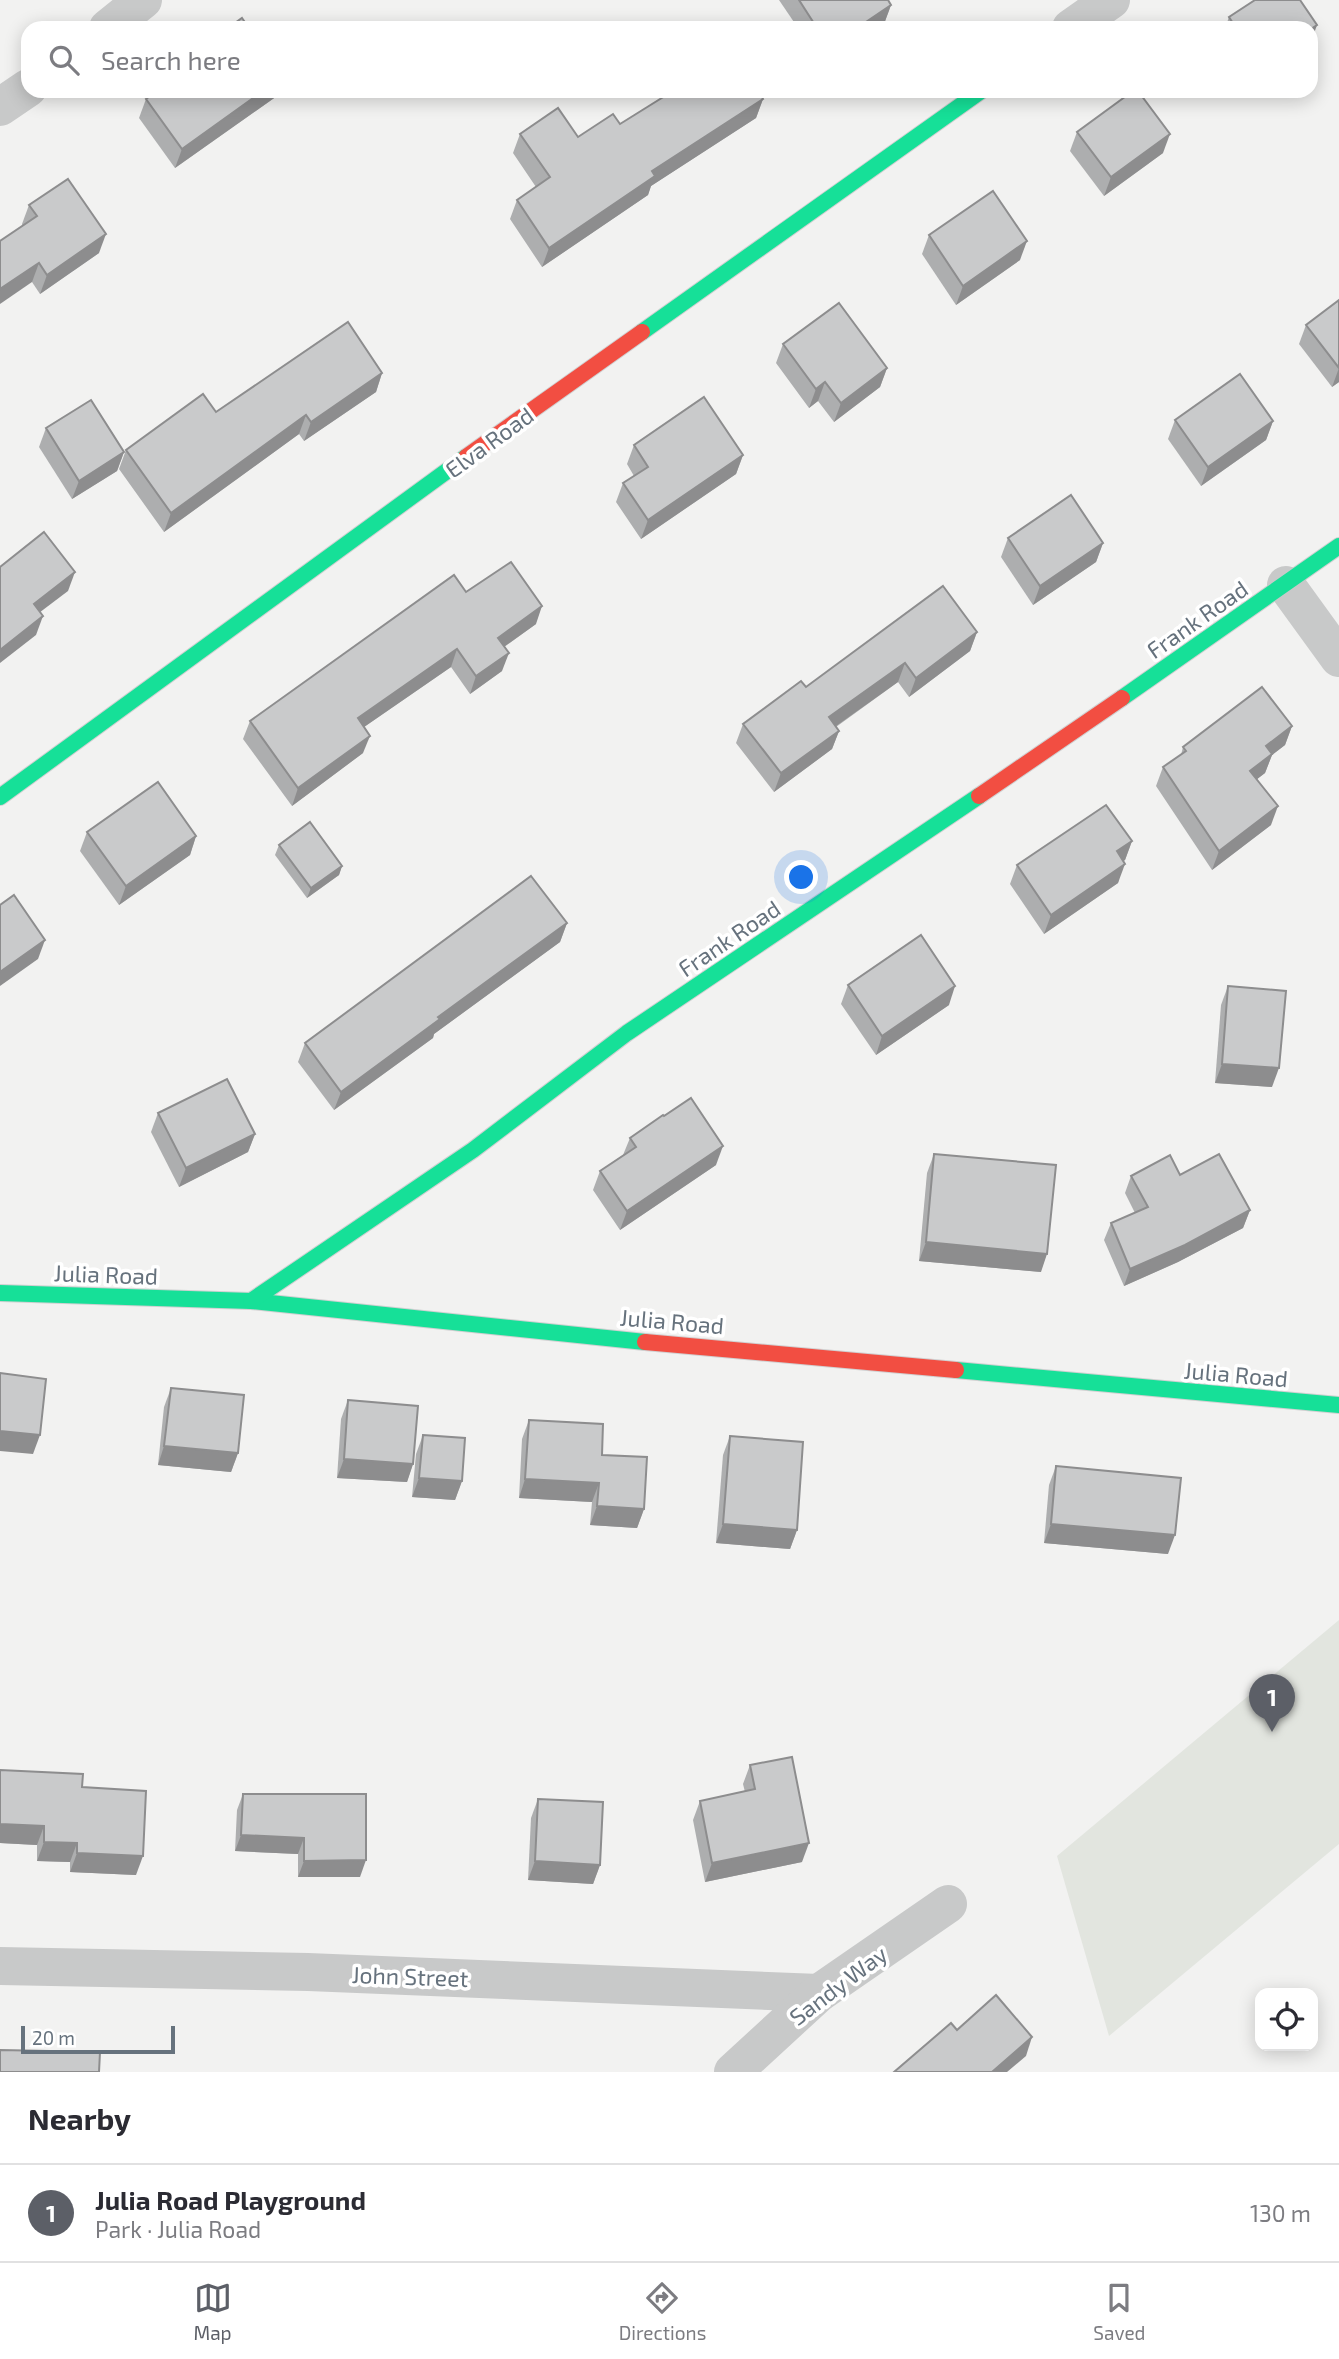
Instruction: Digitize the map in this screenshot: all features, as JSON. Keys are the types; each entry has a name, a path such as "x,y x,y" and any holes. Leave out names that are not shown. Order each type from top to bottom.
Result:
{"street":[{"path":"117,21 143,0"},
{"path":"1081,21 1111,0"},
{"path":"0,107 21,93"},
{"name":"Elva Road","path":"0,797 491,439 971,98"},
{"name":"Frank Road","path":"251,1301 473,1150 627,1033 871,870 1339,546"},
{"path":"1286,585 1339,657"},
{"name":"Julia Road","path":"0,1293 251,1301 643,1341 1339,1405"},
{"name":"Sandy Way","path":"733,2072 819,1993 948,1904"},
{"name":"John Street","path":"0,1966 308,1972 819,1993"}],"shaded area":[{"path":"1339,1620 1339,1844 1109,2036 1057,1856"}],"building":[{"path":"799,0 888,0 891,5 867,21 812,21"},
{"path":"1255,0 1300,0 1314,21 1232,21 1229,17"},
{"path":"147,98 253,98 182,149"},
{"path":"662,98 763,99 652,171 655,176 549,248 517,200 550,177 520,134 558,108 578,137 613,114 620,124"},
{"path":"1123,98 1143,98 1170,134 1111,177 1077,132"},
{"path":"68,179 106,234 47,275 39,263 0,289 0,241 37,216 29,205"},
{"path":"993,191 1027,241 963,286 929,235"},
{"path":"1339,300 1339,368 1306,325"},
{"path":"839,303 887,368 841,403 825,382 816,389 783,344"},
{"path":"348,322 382,373 311,422 306,415 171,513 126,450 203,394 216,412"},
{"path":"1240,374 1273,421 1208,467 1175,420"},
{"path":"704,397 743,455 648,520 623,483 648,467 634,445"},
{"path":"91,400 124,452 79,481 46,428"},
{"path":"1071,495 1103,543 1040,586 1008,538"},
{"path":"44,532 75,572 34,604 43,616 0,650 0,567"},
{"path":"511,562 542,606 498,638 509,653 476,676 457,649 358,718 370,736 298,788 250,721 454,575 466,592"},
{"path":"943,586 977,632 916,678 905,663 829,717 839,731 781,773 743,724 801,681 806,687"},
{"path":"1262,687 1292,726 1266,746 1272,754 1250,771 1278,806 1219,851 1163,767 1186,751 1183,747"},
{"path":"158,782 196,836 126,886 87,832"},
{"path":"1106,805 1132,841 1117,851 1125,864 1051,915 1017,865"},
{"path":"310,822 342,866 311,888 279,845"},
{"path":"531,876 567,923 341,1092 305,1043"},
{"path":"14,895 45,940 0,972 0,905"},
{"path":"921,935 955,986 882,1036 848,985"},
{"path":"1228,986 1286,991 1279,1068 1222,1064"},
{"path":"227,1079 255,1134 186,1168 158,1113"},
{"path":"691,1098 723,1146 627,1211 600,1171 636,1147 630,1138"},
{"path":"934,1154 1056,1165 1047,1254 926,1242"},
{"path":"1219,1154 1250,1210 1185,1245 1130,1269 1111,1223 1148,1207 1131,1176 1170,1155 1180,1175"},
{"path":"0,1373 46,1379 40,1435 0,1431"},
{"path":"171,1388 244,1395 238,1453 164,1446"},
{"path":"348,1400 418,1406 413,1464 344,1459"},
{"path":"529,1420 603,1424 602,1455 647,1457 644,1509 597,1506 599,1483 525,1479"},
{"path":"423,1435 465,1438 462,1481 419,1478"},
{"path":"730,1436 803,1442 797,1530 723,1524"},
{"path":"1056,1466 1181,1478 1175,1535 1051,1524"},
{"path":"792,1757 809,1843 712,1863 700,1801 755,1789 750,1765"},
{"path":"0,1770 83,1774 82,1787 146,1791 143,1856 77,1853 77,1843 44,1842 44,1826 0,1824"},
{"path":"243,1794 366,1794 366,1860 304,1861 304,1838 241,1835"},
{"path":"538,1799 603,1802 600,1865 535,1861"},
{"path":"996,1995 1032,2037 992,2072 894,2072 951,2023 957,2030"},
{"path":"0,2050 100,2052 99,2072 0,2072"}],"traffic: fast":[{"path":"642,332 971,98"},
{"path":"0,797 466,457"},
{"path":"1122,698 1339,546"},
{"path":"251,1301 473,1150 627,1033 979,796"},
{"path":"0,1293 251,1301 645,1342"},
{"path":"956,1370 1339,1405"}],"traffic: jam":[{"path":"466,457 642,332"},
{"path":"979,796 1122,698"},
{"path":"645,1342 956,1370"}],"place":[{"name":"Julia Road Playground","path":"1272,1732"}]}
